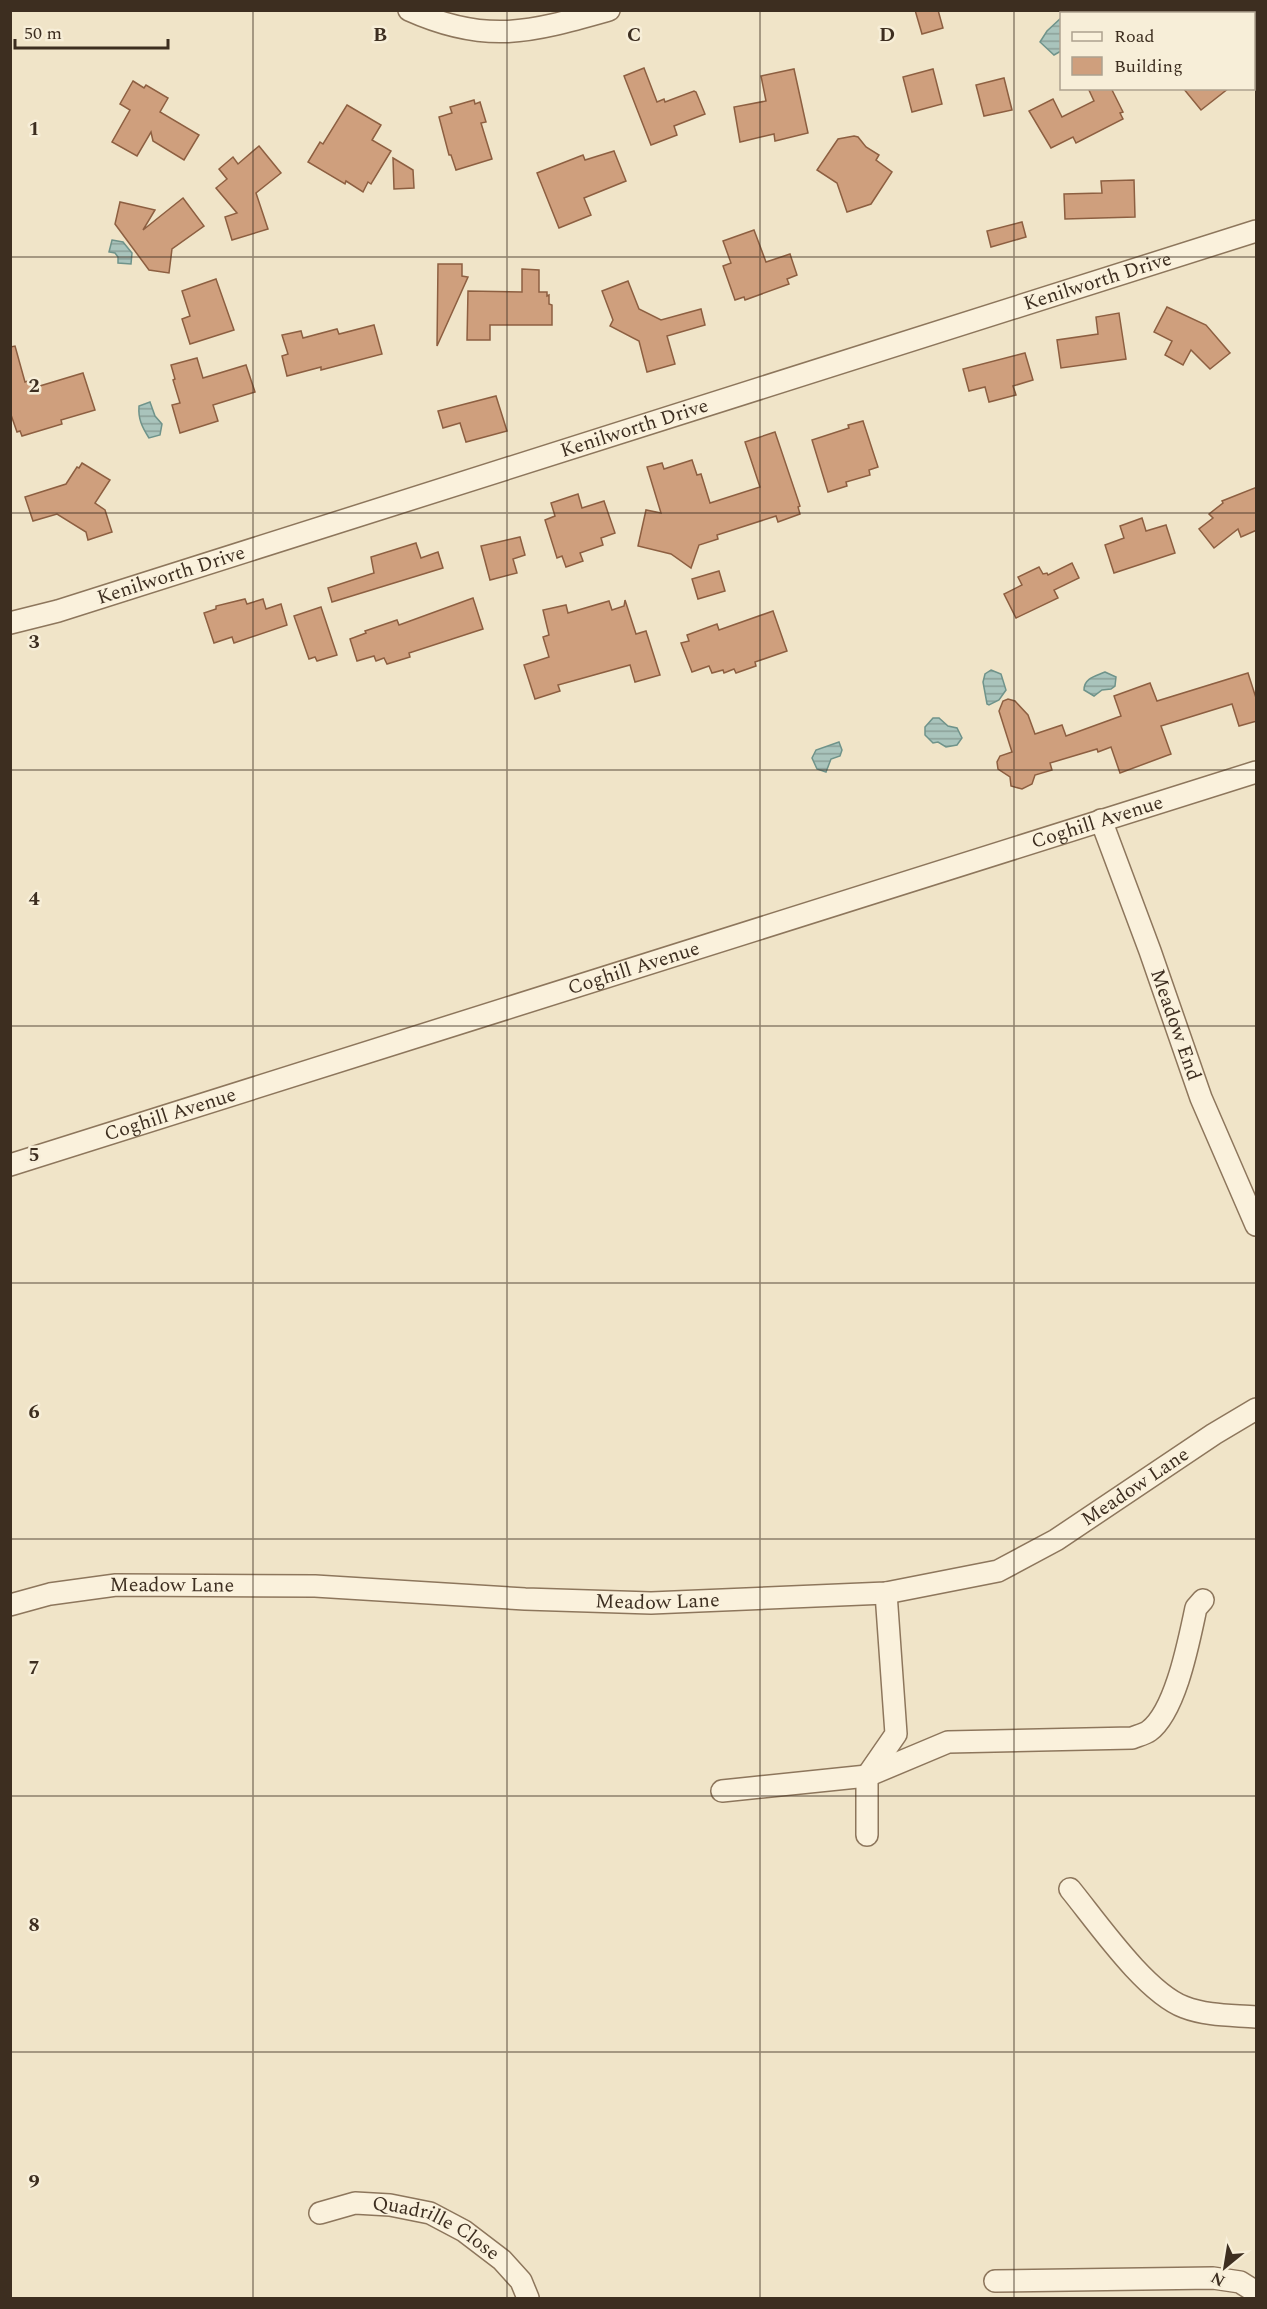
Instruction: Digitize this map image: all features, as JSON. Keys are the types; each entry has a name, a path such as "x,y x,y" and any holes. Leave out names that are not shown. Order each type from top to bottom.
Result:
{"street":[{"path":"408,10 430,20 474,31 500,33 541,29 609,10"},
{"name":"Kenilworth Drive","path":"10,623 58,611 1257,231"},
{"name":"Coghill Avenue","path":"10,1165 1257,772"},
{"name":"Meadow End","path":"1101,820 1201,1098 1257,1225"},
{"name":"Meadow Lane","path":"10,1605 50,1594 116,1585 315,1586 525,1599 651,1603 886,1593 998,1571 1056,1540 1204,1441 1257,1409"},
{"path":"867,1835 867,1776 896,1734 886,1593"},
{"path":"722,1791 867,1776 948,1742 1132,1738 1149,1732 1160,1720 1176,1687 1196,1608 1203,1600"},
{"path":"1070,1889 1156,1991 1182,2007 1206,2014 1257,2017"},
{"name":"Quadrille Close","path":"320,2213 355,2203 390,2205 430,2213 464,2232 502,2260 521,2281 528,2298"},
{"path":"995,2281 1212,2278 1240,2282 1257,2292"}],"water":[{"path":"1060,19 1060,52 1054,55 1040,42 1047,31"},
{"path":"112,240 123,242 132,253 131,264 118,263 115,253 109,252"},
{"path":"150,402 155,416 162,424 160,435 149,438 141,423 139,406"},
{"path":"991,670 1001,674 1006,690 999,700 989,705 983,682 985,674"},
{"path":"1105,672 1116,677 1115,686 1102,690 1094,696 1084,690 1088,680"},
{"path":"933,718 939,718 948,726 957,728 962,738 957,745 946,747 938,742 933,743 925,735 925,727"},
{"path":"839,742 842,750 840,756 831,759 826,772 817,769 812,758 816,750"}],"building":[{"path":"915,10 938,10 943,28 922,34"},
{"path":"644,68 657,102 664,99 665,102 694,91 705,114 674,126 677,135 651,145 624,76"},
{"path":"794,69 808,133 775,141 774,134 740,142 734,107 766,101 761,76"},
{"path":"933,69 942,104 912,112 903,77"},
{"path":"1004,78 1012,110 984,116 976,85"},
{"path":"133,81 144,88 146,85 168,98 160,112 199,135 184,160 153,141 151,132 137,156 112,142 130,110 120,104"},
{"path":"1089,90 1112,90 1123,112 1120,113 1123,119 1076,143 1073,137 1051,148 1029,111 1053,99 1062,117 1094,101"},
{"path":"1185,90 1226,90 1201,110"},
{"path":"474,100 475,104 480,102 486,122 481,123 492,159 456,170 451,155 449,155 439,117 452,113 450,107"},
{"path":"347,105 381,125 372,140 391,151 371,184 368,182 363,192 308,162 320,142 323,144"},
{"path":"854,136 879,155 876,160 892,172 871,204 847,212 837,183 817,170 838,139"},
{"path":"259,146 281,173 256,193 268,229 232,240 225,217 237,213 216,188 227,179 219,169 233,157 238,164"},
{"path":"614,151 626,181 584,198 591,215 559,228 537,173 583,155 585,160"},
{"path":"393,158 413,170 414,188 394,189"},
{"path":"1134,180 1135,217 1065,219 1064,194 1102,193 1101,181"},
{"path":"183,198 204,226 172,249 169,273 149,270 115,224 120,202 155,210 143,230"},
{"path":"1022,222 1026,237 991,247 987,231"},
{"path":"754,230 766,262 790,254 797,275 787,279 789,284 745,300 744,297 735,300 723,266 731,263 723,241"},
{"path":"438,264 462,264 462,276 468,277 437,346"},
{"path":"522,269 539,270 539,292 547,292 547,296 549,295 549,304 552,305 552,325 490,325 490,340 467,340 468,291 522,292"},
{"path":"216,279 234,330 190,344 182,319 190,316 182,291"},
{"path":"628,281 639,309 661,320 701,309 705,325 667,336 675,364 647,372 639,341 610,326 613,320 602,291"},
{"path":"1167,307 1206,325 1230,353 1210,369 1191,350 1183,365 1165,355 1172,341 1154,332"},
{"path":"1119,313 1126,359 1061,368 1057,340 1098,334 1096,317"},
{"path":"374,325 382,354 321,370 321,367 287,376 282,356 288,354 282,335 301,331 303,338 337,329 339,334"},
{"path":"15,346 25,382 31,380 33,388 83,373 95,410 61,420 62,424 22,436 20,431 17,432 10,412 10,347"},
{"path":"1025,353 1033,380 1013,386 1016,395 989,402 985,387 969,391 963,369"},
{"path":"197,358 203,378 246,365 255,392 213,405 218,421 180,433 172,405 180,403 171,365"},
{"path":"496,396 507,431 466,442 460,423 443,428 438,411"},
{"path":"863,421 878,467 869,470 870,475 846,482 847,486 828,492 812,440"},
{"path":"775,432 800,506 798,507 800,514 778,522 776,516 717,535 718,539 699,545 691,568 671,554 638,546 646,510 661,513 647,467 662,463 664,469 692,460 697,475 701,474 710,503 760,487 745,442"},
{"path":"82,463 110,480 95,503 105,510 112,532 88,540 86,532 57,514 33,521 25,497 66,484"},
{"path":"1257,487 1257,530 1241,537 1238,529 1214,548 1199,529 1213,518 1209,514 1223,503 1222,501"},
{"path":"578,494 582,508 604,501 615,533 601,538 603,545 580,553 583,561 566,567 562,556 557,558 545,520 555,516 551,503"},
{"path":"1142,518 1146,531 1166,525 1175,553 1114,573 1105,545 1124,538 1120,526"},
{"path":"520,537 525,555 513,559 517,573 490,580 481,546"},
{"path":"416,543 421,558 438,552 443,568 332,602 328,588 374,573 371,557"},
{"path":"1072,563 1079,578 1054,590 1058,598 1016,618 1004,594 1022,585 1018,577 1039,567 1043,574 1048,575"},
{"path":"719,571 725,591 698,599 692,579"},
{"path":"473,598 483,629 409,653 410,657 387,664 384,658 376,661 374,656 357,661 350,639 397,620 399,625"},
{"path":"245,599 247,604 263,599 266,609 281,604 287,625 234,643 232,637 214,643 204,613 216,609 216,606"},
{"path":"625,600 636,634 646,631 660,675 635,682 630,665 558,685 560,691 535,699 524,665 549,657 543,637 549,635 543,610 566,605 568,613 609,601 612,610 624,606"},
{"path":"321,607 337,655 317,661 315,657 309,659 294,616"},
{"path":"773,611 787,651 755,662 756,666 736,673 734,669 724,673 723,670 712,673 709,666 692,672 681,643 689,641 687,635 717,624 719,630"},
{"path":"1248,673 1257,701 1257,721 1239,726 1232,704 1161,726 1171,754 1120,773 1111,747 1050,763 1052,770 1035,775 1032,784 1022,789 1011,786 1010,777 998,769 997,762 1000,756 1012,752 999,711 1003,701 1008,699 1015,701 1028,715 1035,734 1062,725 1066,736 1121,716 1114,696 1150,683 1157,701"}]}
